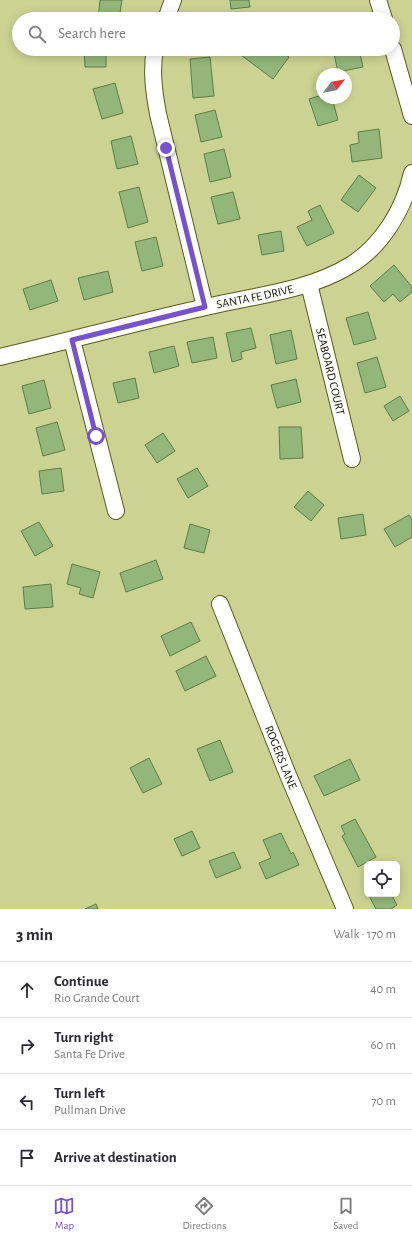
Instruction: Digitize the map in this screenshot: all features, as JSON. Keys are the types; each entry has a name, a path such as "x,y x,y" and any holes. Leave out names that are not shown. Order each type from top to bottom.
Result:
{"street":[{"path":"169,12 173,0"},
{"path":"378,0 382,12"},
{"path":"154,56 153,86 158,114 205,307"},
{"path":"395,56 412,116"},
{"name":"SANTA FE DRIVE","path":"0,357 205,307 309,284 328,277 350,266 377,243 395,217 409,187 412,173"},
{"name":"SEABOARD COURT","path":"309,284 352,459"},
{"path":"72,340 116,511"},
{"name":"ROGERS LANE","path":"220,604 288,774 345,909"}],"building":[{"path":"100,0 122,0 120,12 99,12"},
{"path":"230,0 249,0 250,7 231,9"},
{"path":"84,56 106,56 106,67 85,67"},
{"path":"242,56 288,56 289,57 273,79"},
{"path":"335,56 361,56 363,67 352,69 337,68"},
{"path":"210,57 214,96 193,98 190,59"},
{"path":"115,83 123,113 102,119 93,89"},
{"path":"316,97 316,104 334,104 338,120 318,126 309,99"},
{"path":"215,110 222,137 201,142 195,115"},
{"path":"379,129 382,158 352,162 350,145 359,143 358,132"},
{"path":"131,136 138,164 117,169 111,141"},
{"path":"224,149 231,177 210,182 204,154"},
{"path":"359,175 376,188 358,212 341,200"},
{"path":"139,187 148,222 128,228 119,192"},
{"path":"233,192 240,219 218,224 211,197"},
{"path":"320,205 334,233 307,246 297,227 312,220 308,211"},
{"path":"281,231 284,251 262,255 258,235"},
{"path":"156,237 163,266 142,271 135,242"},
{"path":"394,265 412,287 412,292 400,302 393,294 384,302 370,286"},
{"path":"108,271 113,292 84,300 78,278"},
{"path":"51,280 58,301 30,310 23,289"},
{"path":"368,312 376,339 354,345 346,318"},
{"path":"251,328 256,348 241,352 242,359 232,362 226,333"},
{"path":"291,330 297,359 276,364 270,335"},
{"path":"213,337 217,358 192,363 187,342"},
{"path":"174,346 179,366 154,373 149,352"},
{"path":"377,357 386,387 365,393 357,363"},
{"path":"135,378 139,398 118,403 113,383"},
{"path":"296,379 301,402 277,408 271,385"},
{"path":"44,380 51,408 29,414 22,386"},
{"path":"400,396 409,411 393,421 384,406"},
{"path":"57,422 65,450 43,456 36,428"},
{"path":"279,427 301,427 303,458 280,459"},
{"path":"163,433 175,451 157,463 145,445"},
{"path":"61,468 64,491 42,494 39,471"},
{"path":"197,468 208,486 188,498 177,479"},
{"path":"308,491 324,505 311,521 294,507"},
{"path":"363,514 366,535 341,539 338,518"},
{"path":"409,515 412,519 412,537 395,547 384,529"},
{"path":"39,522 53,546 35,556 21,531"},
{"path":"190,524 210,530 204,553 184,548"},
{"path":"156,560 163,579 126,592 120,573"},
{"path":"72,564 100,572 93,598 79,594 81,588 67,584"},
{"path":"51,584 53,607 25,609 23,587"},
{"path":"191,622 200,641 170,656 161,636"},
{"path":"206,656 216,676 185,691 176,671"},
{"path":"220,740 233,772 210,781 197,749"},
{"path":"149,758 162,784 143,793 130,768"},
{"path":"350,759 360,780 324,796 314,776"},
{"path":"355,819 376,857 369,861 364,861 364,864 358,867 342,836 345,834 341,826"},
{"path":"192,831 200,848 182,856 174,839"},
{"path":"281,833 291,854 293,852 299,865 266,879 259,863 271,858 263,840"},
{"path":"234,852 241,868 216,878 209,861"},
{"path":"370,897 393,897 397,905 391,909 376,909"},
{"path":"96,904 98,909 85,909"}],"route":[{"path":"96,436 72,340 205,307 166,148"}]}
